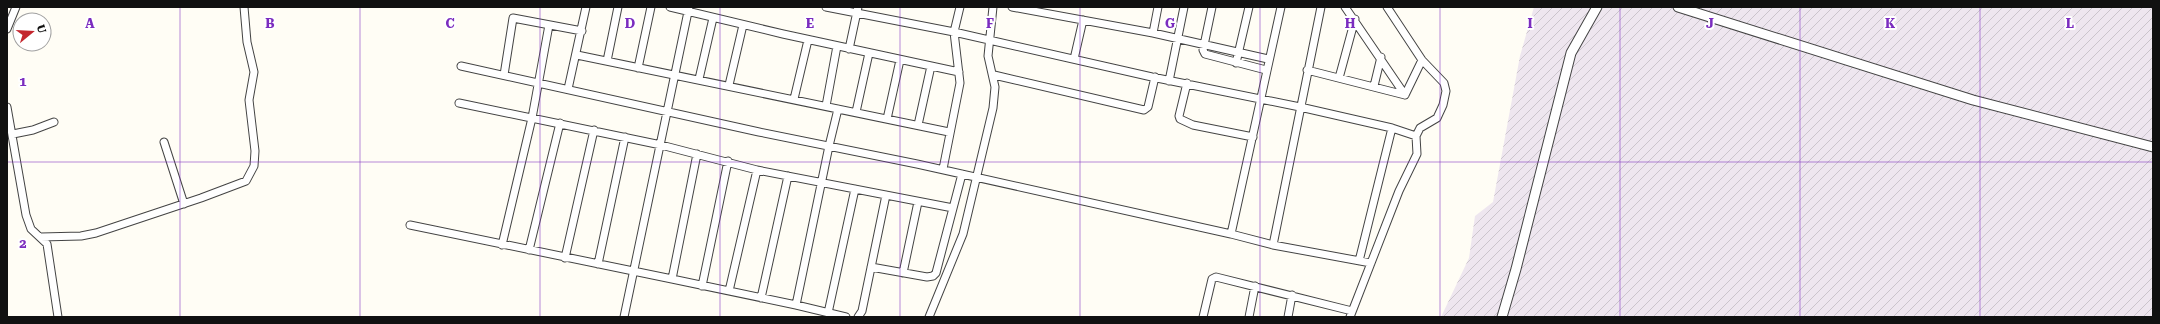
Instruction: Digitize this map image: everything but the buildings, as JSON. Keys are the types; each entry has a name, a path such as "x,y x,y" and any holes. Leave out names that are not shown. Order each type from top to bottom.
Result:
{"street":[{"path":"7,29 16,7"},
{"path":"41,236 87,235 242,184 249,177 254,166 256,151 249,100 254,72 247,42 244,7"},
{"path":"568,89 577,55 586,7"},
{"path":"607,61 618,7"},
{"path":"638,68 651,7"},
{"path":"670,7 689,9 713,18 743,25 960,72"},
{"path":"827,7 857,10 1170,81 1300,107 1392,128 1416,136"},
{"path":"943,170 949,132 960,82 954,32 960,7"},
{"path":"929,317 963,234 996,92 994,76 988,56 993,7"},
{"path":"1012,7 1036,9 1082,20 1239,51 1268,59"},
{"path":"1153,33 1158,7"},
{"path":"1170,81 1184,7"},
{"path":"1212,7 1202,50 1205,54 1266,70"},
{"path":"1236,63 1249,7"},
{"path":"1230,234 1261,99 1268,59 1281,7"},
{"path":"1273,244 1307,70 1321,7"},
{"path":"1346,7 1381,57 1405,95"},
{"path":"1203,317 1212,280 1216,277 1292,295 1351,314 1399,191 1417,154 1416,136 1420,128 1437,118 1443,105 1446,90 1444,83 1422,60 1387,7"},
{"path":"1502,317 1571,53 1597,7"},
{"path":"1678,7 1973,100 2153,147"},
{"path":"624,317 662,145 689,9"},
{"path":"849,49 857,10"},
{"path":"504,75 513,18 582,31"},
{"path":"699,79 713,18"},
{"path":"1339,78 1355,19"},
{"path":"1074,59 1082,20"},
{"path":"502,244 532,118 549,25"},
{"path":"729,85 743,25"},
{"path":"794,99 808,40"},
{"path":"826,106 837,46"},
{"path":"856,112 869,53"},
{"path":"577,55 675,76 729,85 949,132"},
{"path":"1374,86 1381,57"},
{"path":"887,119 900,60"},
{"path":"1405,95 1422,60"},
{"path":"461,66 668,110 689,117 976,177 1273,244 1371,263"},
{"path":"918,125 931,66"},
{"path":"1307,70 1405,95"},
{"path":"994,76 1144,110 1148,107 1155,77"},
{"path":"1187,84 1179,116 1180,119 1193,125 1252,137"},
{"path":"459,103 662,145 728,161 757,170 953,208"},
{"path":"7,107 13,134 26,215 31,229 41,236 48,247 58,317"},
{"path":"796,304 838,109"},
{"path":"13,134 33,130 54,122"},
{"path":"529,250 560,123"},
{"path":"1359,261 1392,128"},
{"path":"565,258 594,130"},
{"path":"598,264 625,137"},
{"path":"164,142 184,204"},
{"path":"672,279 697,154"},
{"path":"702,286 728,161"},
{"path":"729,291 757,170"},
{"path":"871,267 927,277 933,276 936,273 962,174"},
{"path":"762,298 788,176"},
{"path":"828,313 855,189"},
{"path":"858,317 862,311 886,195"},
{"path":"903,273 918,202"},
{"path":"410,225 633,272 796,304 846,317"},
{"path":"1248,317 1255,286"},
{"path":"1288,317 1292,295"}],"shaded area":[{"path":"1534,7 2153,7 2153,317 1441,317 1469,258 1475,216 1493,202 1520,56"}]}
